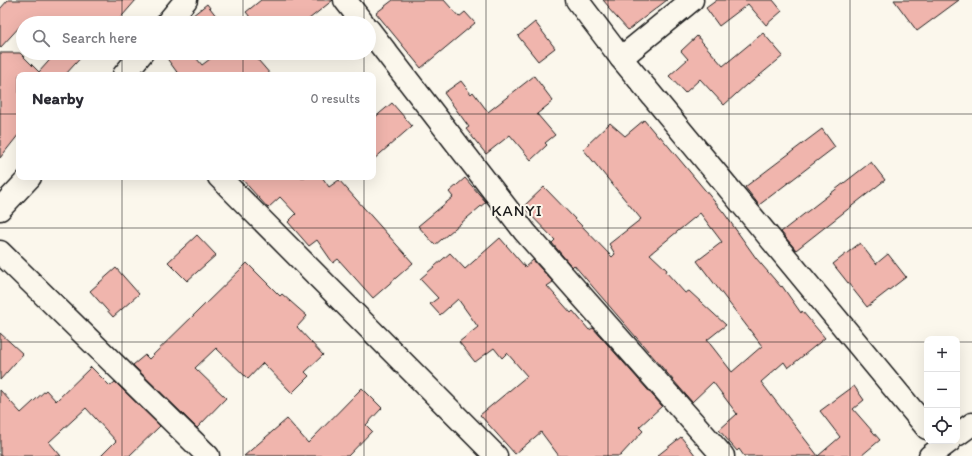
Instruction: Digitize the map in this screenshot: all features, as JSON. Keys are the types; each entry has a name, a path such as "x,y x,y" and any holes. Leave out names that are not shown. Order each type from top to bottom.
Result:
{"street":[{"path":"173,16 186,0"},
{"path":"345,0 358,16"},
{"path":"577,0 621,58 924,424"},
{"path":"621,58 692,0"},
{"path":"376,39 525,232 723,456"},
{"path":"126,72 136,60"},
{"path":"0,209 27,180"},
{"path":"222,180 496,456"},
{"path":"0,252 208,456"},
{"path":"960,432 972,424"}],"building":[{"path":"8,0 136,0 122,16 16,16 16,31 0,48 0,9"},
{"path":"261,0 333,0 313,16 249,16 246,12"},
{"path":"393,0 444,0 459,17 465,12 475,23 421,68 376,13"},
{"path":"603,0 667,0 628,30 608,8 609,7"},
{"path":"717,0 773,0 782,11 766,25 748,4 719,26 706,8"},
{"path":"894,0 959,0 917,31"},
{"path":"207,4 216,16 192,16"},
{"path":"535,22 555,48 538,61 518,36"},
{"path":"763,33 783,56 748,85 747,84 724,105 700,79 685,93 669,76 688,59 681,51 697,36 723,66"},
{"path":"0,53 16,53 16,60 27,60 39,72 16,72 16,138 0,158"},
{"path":"50,60 79,60 68,72 39,72"},
{"path":"168,60 198,60 202,65 209,60 258,60 268,72 177,72"},
{"path":"534,76 553,101 537,114 555,135 545,143 547,145 531,160 510,135 486,154 466,129 469,127 444,93 461,81 471,94 473,92 488,112"},
{"path":"392,103 412,126 376,157 376,116"},
{"path":"644,120 659,138 660,136 724,213 756,258 781,287 782,286 801,313 802,311 825,338 788,368 784,362 761,382 818,456 744,456 739,449 737,451 719,430 737,414 713,382 692,402 574,265 572,267 552,243 555,240 523,207 544,187 612,257 615,254 609,244 641,219 583,149 610,123 625,136","holes":["700,213 722,242 697,261 762,346 732,372 707,340 726,325 689,291 685,293 666,272 667,270 650,254"]},
{"path":"822,129 835,147 759,205 745,187"},
{"path":"871,162 885,180 796,250 781,232"},
{"path":"465,178 486,202 435,245 418,226 453,197 449,192"},
{"path":"243,180 324,180 329,187 339,180 413,263 373,298 338,259 333,263 317,240 309,246 288,222 296,214 280,197 268,208"},
{"path":"197,235 216,255 187,281 168,262"},
{"path":"500,238 525,267 533,260 553,282 547,286 571,313 573,311 589,330 593,328 662,406 639,427 643,431 620,456 559,456 541,432 515,454 480,415 527,376 507,353 502,358 494,348 475,362 459,342 478,327 458,299 440,315 430,304 438,298 420,279 450,253 465,269"},
{"path":"860,243 876,264 888,254 906,277 867,307 833,264"},
{"path":"247,263 280,296 282,294 307,316 297,327 323,355 305,372 309,376 292,393 263,363 248,379 216,348 195,368 226,398 197,428 133,365 145,355 149,359"},
{"path":"116,268 139,294 113,317 90,291"},
{"path":"0,333 23,354 0,380"},
{"path":"91,367 110,386 115,382 160,426 129,456 101,456 116,441 86,408 49,442 61,456 0,456 0,390 21,413 46,390 56,401"},
{"path":"854,386 864,400 853,409 880,440 861,456 818,456 840,437 820,411"},
{"path":"362,388 382,408 366,425 372,431 348,456 244,456 287,419 308,443"},
{"path":"681,437 696,456 657,456"}],"district":[{"name":"KANYI","path":"517,210"}]}
